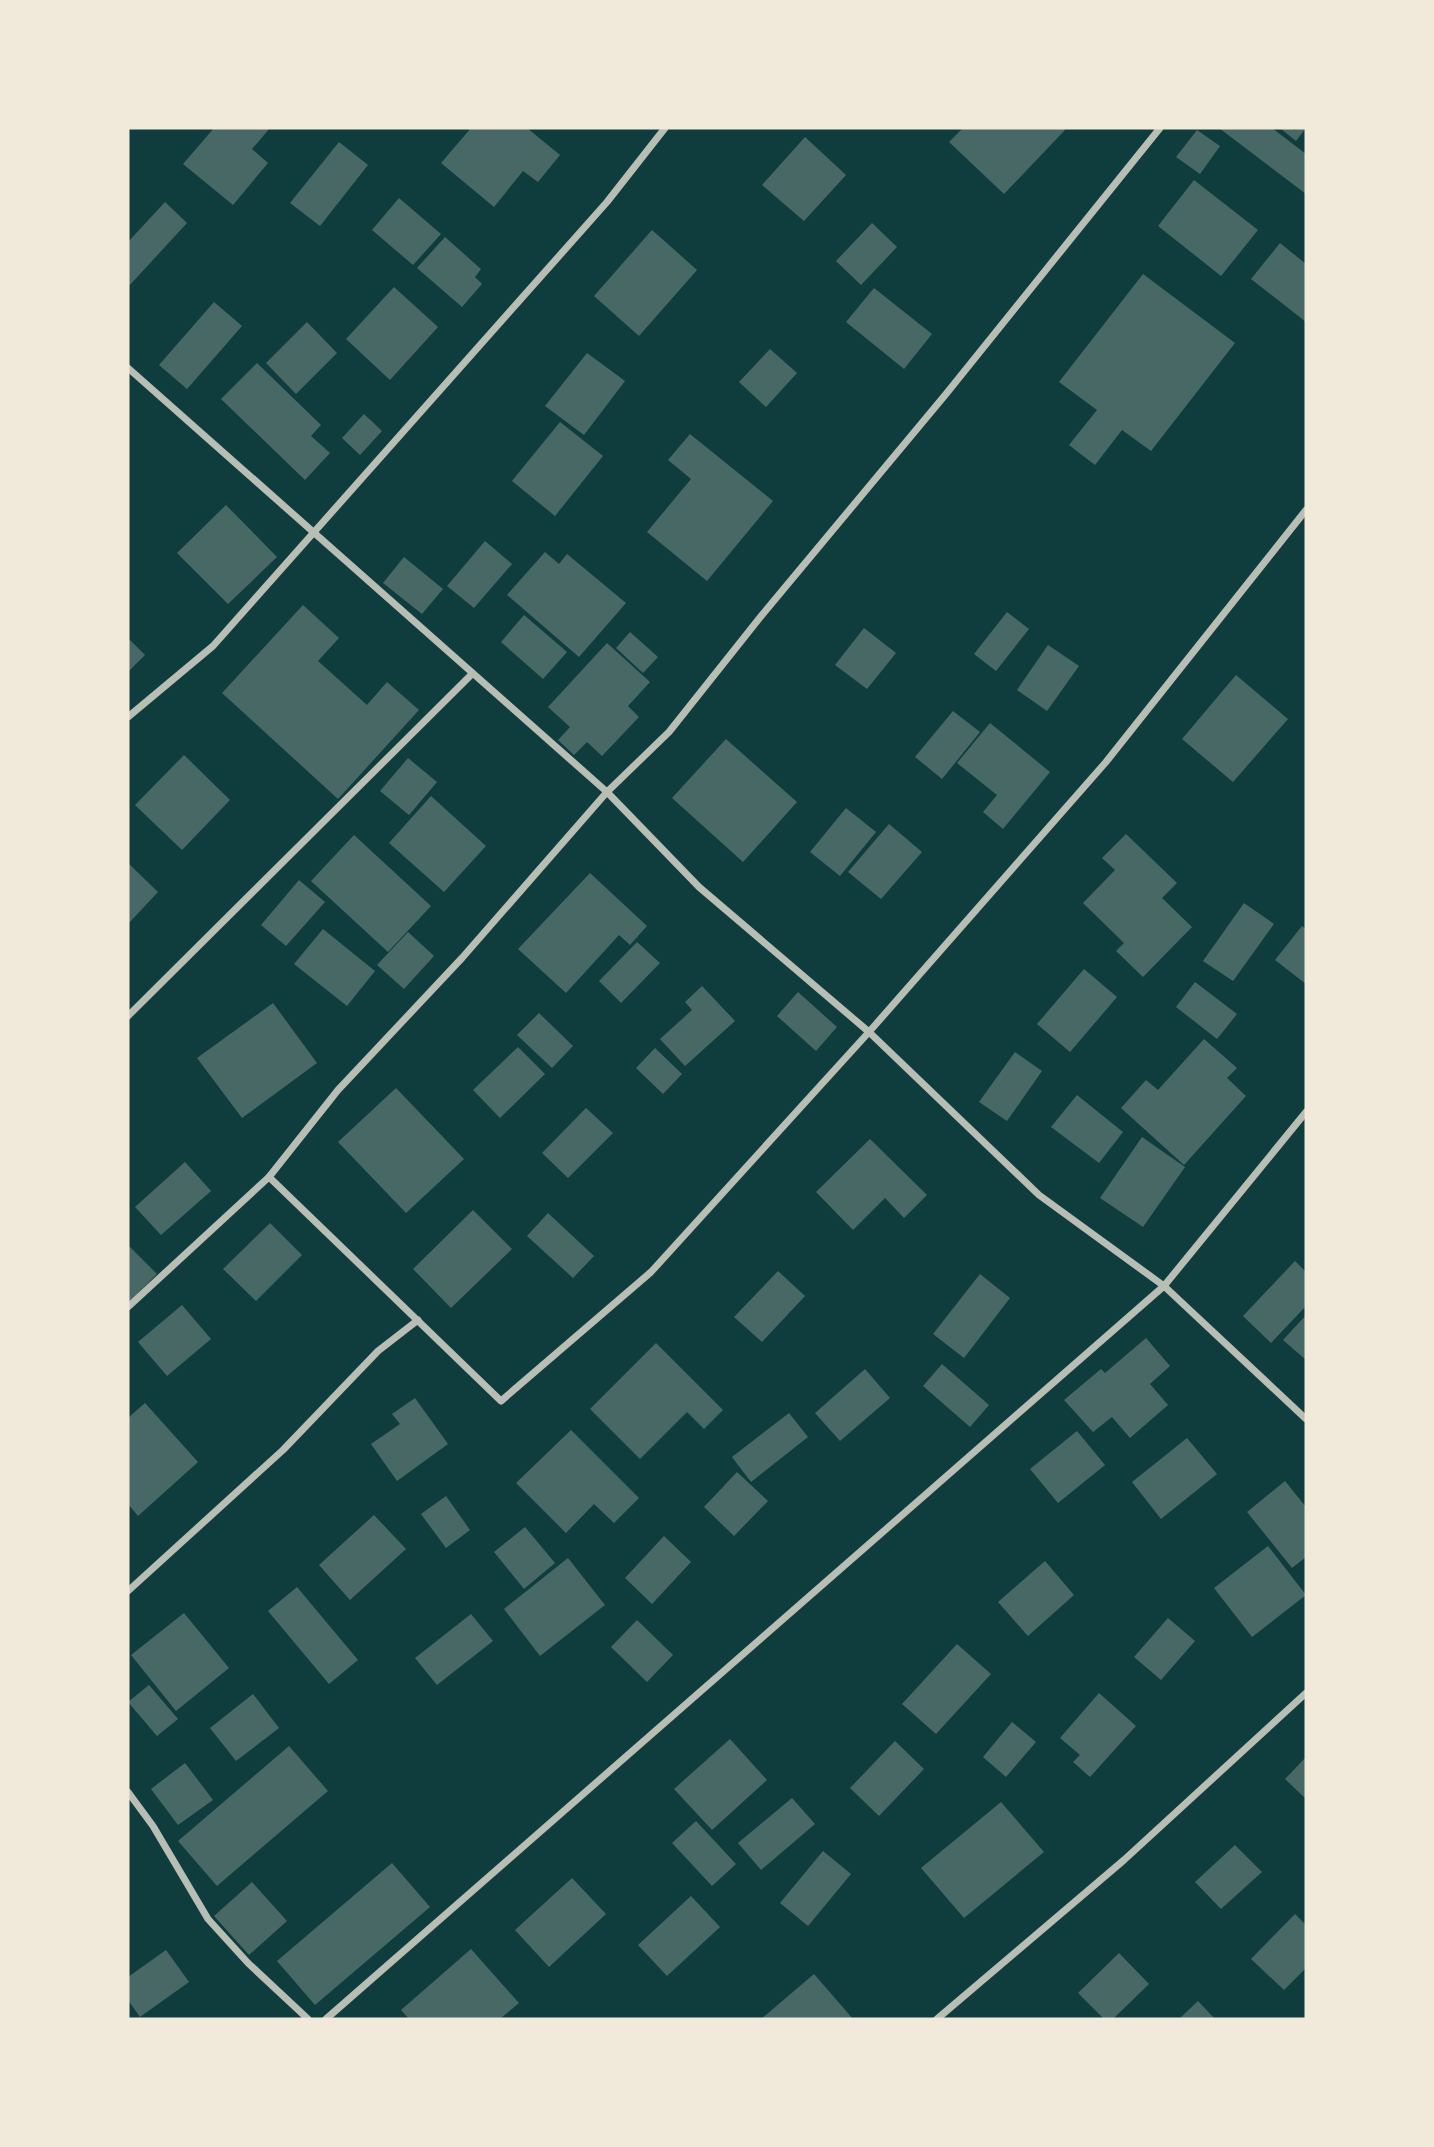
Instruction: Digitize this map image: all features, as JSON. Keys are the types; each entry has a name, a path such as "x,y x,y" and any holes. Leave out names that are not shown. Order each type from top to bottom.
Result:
{"street":[{"path":"128,717 213,646 607,202 665,128"},
{"path":"128,1307 269,1177 338,1090 462,958 607,792 669,732 1160,128"},
{"path":"128,369 607,792 699,887 869,1032 1039,1195 1164,1286 1306,1419"},
{"path":"269,1177 501,1401 651,1272 869,1032 1106,762 1306,510"},
{"path":"128,1016 472,674"},
{"path":"329,2019 1164,1286 1306,1112"},
{"path":"128,1591 283,1450 377,1351 418,1320"},
{"path":"937,2019 1124,1860 1306,1693"},
{"path":"128,1792 152,1826 208,1919 248,1963 308,2019"}],"building":[{"path":"214,128 270,128 252,149 268,163 233,205 183,164"},
{"path":"471,128 527,128 560,155 538,182 523,171 494,207 441,163"},
{"path":"963,128 1065,130 1004,194 949,142"},
{"path":"1219,128 1272,128 1306,154 1306,194"},
{"path":"1280,128 1306,128 1296,141"},
{"path":"1197,130 1220,146 1200,174 1176,157"},
{"path":"805,137 846,175 804,221 762,185"},
{"path":"339,142 368,165 320,226 290,203"},
{"path":"1194,180 1258,230 1221,276 1158,226"},
{"path":"399,198 441,234 413,265 372,230"},
{"path":"165,202 187,223 128,287 128,242"},
{"path":"872,223 897,247 861,285 836,261"},
{"path":"652,230 697,270 639,336 594,296"},
{"path":"445,237 481,269 475,277 482,284 462,307 417,268"},
{"path":"1280,243 1306,264 1306,322 1251,279"},
{"path":"1143,274 1235,343 1151,451 1122,430 1095,465 1069,445 1097,410 1059,382"},
{"path":"394,287 438,327 390,380 346,339"},
{"path":"874,288 932,334 904,369 846,322"},
{"path":"214,302 242,326 187,389 159,365"},
{"path":"307,322 337,353 296,394 266,363"},
{"path":"770,349 797,373 766,407 739,382"},
{"path":"587,353 625,381 584,435 545,406"},
{"path":"257,363 321,425 311,436 330,453 305,480 221,399"},
{"path":"364,414 382,431 360,455 342,438"},
{"path":"560,422 603,456 555,516 512,481"},
{"path":"690,434 773,501 707,581 647,532 691,479 668,460"},
{"path":"226,505 277,557 228,604 177,553"},
{"path":"485,541 512,564 474,608 447,586"},
{"path":"545,552 559,564 567,554 626,603 579,657 507,595"},
{"path":"404,557 443,589 422,614 383,583"},
{"path":"303,605 339,638 318,661 367,705 387,682 419,710 338,799 222,693"},
{"path":"1007,612 1029,629 996,671 974,654"},
{"path":"524,615 567,652 543,679 501,642"},
{"path":"864,628 896,653 867,689 835,665"},
{"path":"630,632 658,657 643,673 616,648"},
{"path":"128,638 145,655 128,672"},
{"path":"607,643 650,682 628,706 639,717 602,756 587,742 574,755 558,740 570,727 548,707"},
{"path":"1048,645 1079,666 1047,711 1017,690"},
{"path":"1236,675 1288,719 1233,782 1182,739"},
{"path":"953,711 980,732 942,779 915,757"},
{"path":"990,723 1050,772 1003,829 983,812 997,795 957,763"},
{"path":"726,739 797,802 743,862 672,798"},
{"path":"184,755 230,800 182,850 135,805"},
{"path":"408,758 437,782 409,815 380,791"},
{"path":"431,796 486,846 444,892 389,843"},
{"path":"846,808 876,832 840,876 810,852"},
{"path":"889,824 922,852 881,899 848,872"},
{"path":"1126,834 1177,883 1162,898 1192,927 1143,977 1116,951 1124,943 1083,903 1115,870 1102,858"},
{"path":"354,835 431,906 388,952 311,881"},
{"path":"128,863 158,892 128,924"},
{"path":"590,873 647,926 630,945 619,935 566,993 518,949"},
{"path":"299,880 325,902 286,946 261,925"},
{"path":"1244,903 1274,924 1233,981 1203,961"},
{"path":"1302,926 1306,929 1306,984 1275,960"},
{"path":"323,929 375,971 347,1006 294,964"},
{"path":"408,932 434,956 404,989 377,965"},
{"path":"637,942 660,963 621,1003 599,981"},
{"path":"1084,969 1117,997 1070,1052 1037,1024"},
{"path":"1195,982 1237,1014 1217,1039 1176,1007"},
{"path":"702,986 735,1021 685,1066 660,1039 692,1010 685,1002"},
{"path":"798,992 837,1027 816,1051 777,1016"},
{"path":"273,1003 317,1063 242,1118 197,1058"},
{"path":"539,1013 573,1046 552,1068 517,1035"},
{"path":"1204,1039 1237,1068 1227,1078 1246,1096 1184,1165 1121,1108 1146,1080 1158,1090"},
{"path":"518,1047 545,1074 500,1118 473,1090"},
{"path":"655,1048 682,1074 663,1094 636,1068"},
{"path":"1015,1052 1042,1071 1007,1121 979,1102"},
{"path":"396,1088 464,1159 406,1213 338,1142"},
{"path":"1077,1095 1123,1132 1099,1163 1051,1127"},
{"path":"586,1108 613,1133 568,1178 542,1153"},
{"path":"1142,1137 1185,1167 1143,1227 1100,1198"},
{"path":"870,1139 927,1195 904,1218 885,1198 853,1230 816,1192"},
{"path":"185,1162 211,1191 161,1235 135,1207"},
{"path":"473,1210 512,1249 451,1308 413,1269"},
{"path":"548,1213 594,1256 573,1278 527,1236"},
{"path":"270,1223 302,1255 256,1301 223,1269"},
{"path":"128,1245 157,1274 128,1303"},
{"path":"1295,1261 1306,1272 1306,1306 1271,1343 1243,1316"},
{"path":"778,1271 805,1296 762,1342 734,1317"},
{"path":"980,1274 1010,1298 964,1358 933,1334"},
{"path":"182,1305 211,1339 167,1376 138,1342"},
{"path":"1306,1315 1306,1360 1283,1340"},
{"path":"1146,1338 1170,1366 1150,1384 1168,1405 1130,1438 1112,1417 1093,1432 1064,1400 1101,1369 1105,1373"},
{"path":"656,1343 723,1410 704,1429 687,1412 640,1459 590,1409"},
{"path":"942,1364 989,1405 970,1427 923,1386"},
{"path":"865,1369 890,1398 840,1441 815,1413"},
{"path":"415,1398 448,1444 397,1481 371,1444 400,1424 392,1414"},
{"path":"145,1403 198,1462 138,1516 128,1504 128,1418"},
{"path":"789,1413 808,1437 751,1482 732,1457"},
{"path":"571,1430 639,1498 614,1523 594,1504 566,1533 516,1483"},
{"path":"1077,1431 1105,1465 1058,1503 1030,1469"},
{"path":"1187,1438 1217,1474 1161,1519 1132,1482"},
{"path":"737,1472 768,1501 734,1536 704,1507"},
{"path":"1285,1481 1306,1507 1306,1557 1292,1568 1247,1512"},
{"path":"446,1496 470,1530 446,1548 421,1514"},
{"path":"374,1515 406,1549 350,1600 319,1565"},
{"path":"525,1527 555,1563 524,1589 494,1552"},
{"path":"664,1536 691,1562 652,1604 625,1578"},
{"path":"1268,1546 1306,1595 1252,1637 1214,1588"},
{"path":"568,1558 605,1605 540,1656 504,1609"},
{"path":"1045,1561 1074,1595 1028,1636 998,1602"},
{"path":"297,1587 358,1660 329,1684 268,1611"},
{"path":"184,1613 229,1668 176,1711 131,1655"},
{"path":"471,1614 493,1641 437,1685 415,1658"},
{"path":"1168,1618 1195,1641 1161,1680 1134,1657"},
{"path":"637,1620 673,1655 647,1682 611,1647"},
{"path":"957,1644 991,1674 936,1734 902,1704"},
{"path":"149,1685 178,1719 157,1736 128,1702"},
{"path":"1099,1693 1136,1726 1090,1777 1073,1762 1080,1755 1060,1738"},
{"path":"253,1694 279,1728 236,1761 210,1728"},
{"path":"1012,1722 1036,1742 1006,1777 983,1757"},
{"path":"730,1739 767,1780 712,1830 674,1789"},
{"path":"895,1741 924,1769 879,1816 850,1788"},
{"path":"289,1746 328,1791 217,1886 178,1841"},
{"path":"1306,1757 1306,1799 1285,1779"},
{"path":"185,1763 213,1800 178,1825 151,1789"},
{"path":"792,1798 815,1824 761,1870 738,1843"},
{"path":"1001,1802 1044,1852 964,1918 921,1868"},
{"path":"696,1821 736,1864 712,1886 672,1843"},
{"path":"1235,1845 1262,1872 1221,1909 1195,1882"},
{"path":"823,1851 851,1874 808,1926 780,1903"},
{"path":"392,1863 430,1907 315,2005 277,1961"},
{"path":"572,1878 606,1914 549,1967 515,1930"},
{"path":"252,1882 287,1921 249,1955 214,1916"},
{"path":"691,1896 720,1927 667,1976 638,1945"},
{"path":"1295,1914 1306,1925 1306,1968 1284,1990 1251,1959"},
{"path":"471,1949 519,2003 500,2019 409,2019 401,2010"},
{"path":"166,1950 189,1982 140,2017 128,2000 128,1977"},
{"path":"1119,1953 1149,1984 1113,2019 1104,2019 1078,1993"},
{"path":"814,1974 853,2019 761,2019"},
{"path":"1198,2001 1215,2019 1179,2019"}]}
